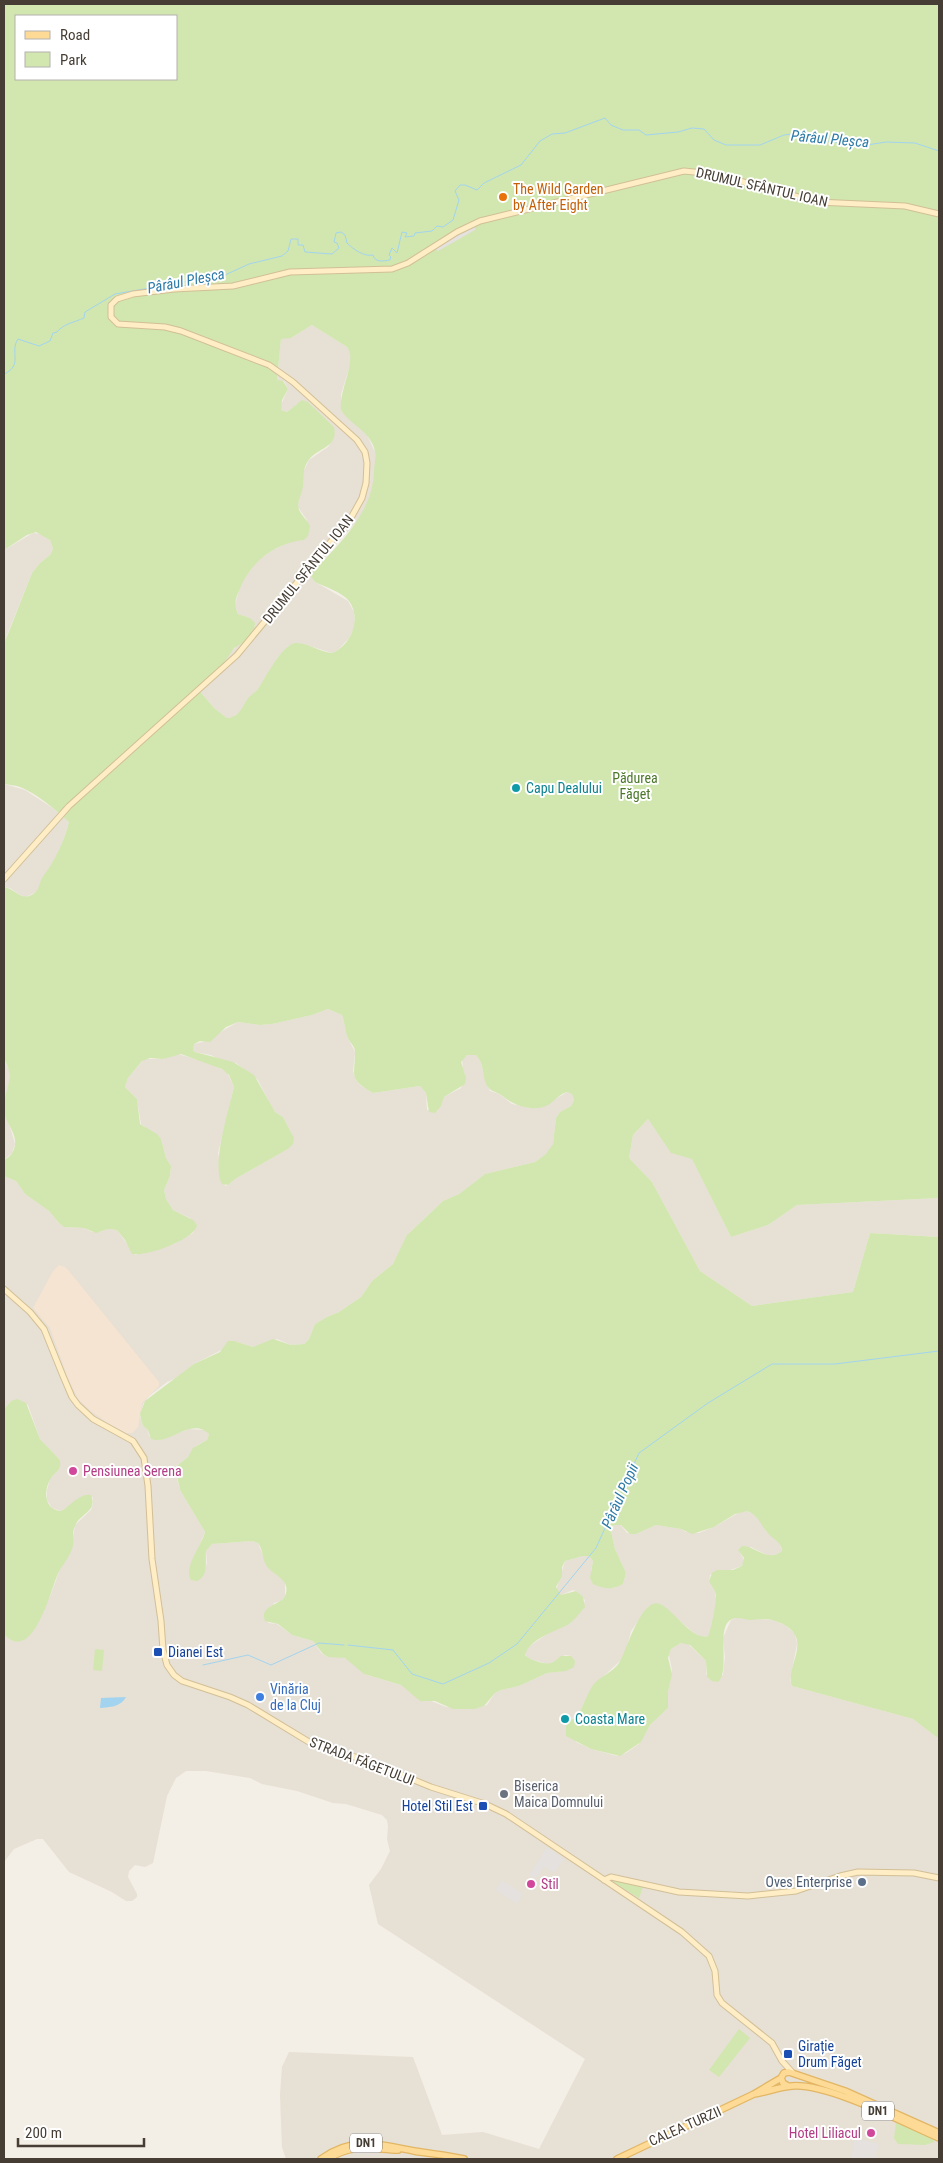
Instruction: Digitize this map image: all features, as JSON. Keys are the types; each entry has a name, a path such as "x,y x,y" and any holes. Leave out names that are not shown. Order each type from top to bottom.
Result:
{"main road":[{"name":"DRUMUL SFÂNTUL IOAN","path":"4,879 69,806 237,656 352,516 362,498 366,483 367,463 360,444 284,374 254,359 181,331 165,327 118,324 112,320 110,312 111,305 117,299 133,294 174,289 233,286 290,272 392,269 408,263 457,232 480,221 684,171 714,174 816,202 904,206 939,214"},
{"name":"STRADA FĂGETULUI","path":"4,1288 30,1312 44,1329 66,1383 78,1405 93,1419 133,1442 144,1458 148,1486 152,1559 162,1622 162,1650 167,1665 174,1675 182,1681 248,1705 309,1742 370,1762 431,1787 497,1808 682,1932 707,1954 714,1966 716,1990 719,1999 772,2043 782,2061 793,2073"},
{"path":"604,1880 611,1877 679,1892 748,1896 796,1891 858,1872 914,1873 939,1878"},
{"path":"782,2061 784,2085 790,2086 796,2082 793,2073"},
{"name":"CALEA TURZII","path":"617,2159 754,2094 787,2072 793,2073"},
{"name":"DN1","path":"793,2073 845,2091 939,2133"},
{"name":"CALEA TURZII","path":"754,2094 790,2086 814,2089 843,2097 939,2138"},
{"name":"DN1","path":"321,2159 344,2146 360,2143 392,2146 464,2159"},
{"name":"DN1","path":"328,2159 346,2150 360,2147 415,2151"}],"shaded area":[{"path":"475,224 475,230 438,251 434,248"},
{"path":"312,325 347,347 351,352 351,362 341,394 341,410 367,435 375,452 376,462 372,494 360,518 313,571 311,577 315,582 348,601 354,612 355,626 349,638 338,650 332,653 297,643 288,646 278,657 271,671 241,711 233,717 227,718 214,708 197,688 220,669 230,653 255,626 250,618 238,614 235,605 247,572 255,562 271,551 291,541 304,540 307,520 298,507 302,475 309,460 328,447 333,439 334,427 308,402 297,404 287,412 281,410 280,407 288,389 284,381 277,381 281,338 291,338"},
{"path":"33,533 42,534 50,540 53,549 50,555 32,573 4,647 4,550"},
{"path":"4,784 25,790 54,809 69,822 59,853 42,879 41,885 36,892 26,897 10,888 4,887"},
{"path":"328,1009 342,1015 349,1040 355,1052 353,1071 356,1080 360,1085 373,1093 420,1086 426,1093 427,1110 437,1111 444,1097 461,1088 465,1075 462,1059 467,1055 473,1054 480,1060 490,1091 499,1094 512,1104 531,1108 554,1100 567,1092 572,1094 574,1100 571,1106 560,1112 556,1118 553,1144 549,1152 535,1162 485,1174 459,1194 443,1201 410,1232 393,1264 372,1281 361,1297 339,1312 315,1324 309,1339 304,1344 291,1345 277,1339 253,1347 237,1342 194,1364 179,1377 167,1382 149,1396 143,1404 140,1416 143,1426 148,1430 149,1436 160,1440 189,1429 204,1430 209,1434 207,1440 196,1446 188,1457 178,1465 176,1475 180,1490 205,1532 191,1565 202,1578 207,1563 206,1551 212,1544 252,1541 258,1543 267,1566 280,1576 285,1583 285,1596 281,1601 274,1603 268,1623 277,1624 292,1635 313,1641 322,1654 328,1657 347,1659 367,1675 401,1685 411,1693 446,1707 475,1709 487,1705 495,1693 501,1690 519,1686 547,1673 563,1671 571,1656 565,1655 548,1664 526,1658 525,1652 531,1645 552,1631 570,1623 583,1609 585,1600 576,1591 573,1590 561,1595 556,1591 565,1561 589,1556 593,1561 591,1571 596,1585 614,1588 623,1584 626,1573 615,1549 611,1531 613,1525 619,1523 627,1533 636,1534 656,1525 699,1533 716,1526 740,1512 747,1511 753,1514 760,1520 766,1531 780,1544 782,1551 769,1556 751,1547 740,1553 744,1560 742,1566 727,1571 721,1570 710,1575 709,1581 715,1592 716,1599 712,1631 708,1636 702,1637 694,1633 660,1604 648,1607 631,1631 626,1650 620,1661 593,1686 581,1709 572,1719 576,1742 591,1749 617,1756 626,1753 639,1744 650,1725 668,1708 668,1692 672,1670 669,1655 671,1649 681,1643 687,1643 706,1661 706,1674 709,1679 723,1675 725,1657 723,1638 731,1620 736,1618 773,1620 785,1625 795,1634 797,1644 790,1680 792,1686 913,1719 939,1739 939,2159 286,2159 282,2147 280,2095 282,2067 289,2052 413,2057 442,2135 483,2132 539,2149 585,2059 378,1924 369,1885 381,1869 390,1851 387,1839 387,1820 382,1815 346,1804 333,1803 297,1791 262,1784 250,1778 206,1771 186,1771 176,1778 167,1796 153,1863 145,1867 135,1865 129,1871 128,1877 137,1894 137,1897 132,1901 126,1901 112,1892 69,1872 43,1839 37,1839 14,1849 4,1862 4,1634 13,1641 22,1641 36,1625 51,1594 60,1569 71,1550 75,1525 91,1510 93,1497 72,1504 61,1511 52,1508 47,1500 47,1490 50,1479 59,1469 60,1460 40,1439 28,1405 11,1401 4,1409 4,1176 16,1181 25,1194 49,1211 64,1227 84,1228 92,1232 108,1229 117,1230 135,1255 174,1244 193,1233 197,1225 190,1218 173,1210 166,1199 164,1190 170,1176 171,1166 166,1158 161,1139 141,1124 137,1099 125,1087 128,1078 144,1059 163,1059 177,1054 208,1062 227,1072 234,1087 218,1153 225,1186 228,1185 235,1179 288,1149 292,1134 283,1117 275,1112 258,1080 236,1063 195,1052 193,1050 194,1044 203,1042 238,1022 260,1025 272,1024 312,1015"},
{"path":"4,1059 9,1070 9,1084 4,1106"},
{"path":"4,1106 15,1144 12,1153 4,1160"},
{"path":"648,1119 671,1152 692,1158 731,1237 768,1225 797,1205 939,1198 939,1237 870,1233 853,1292 752,1306 700,1271 652,1182 629,1158 633,1135"},
{"path":"59,1265 69,1271 159,1382 159,1386 142,1403 138,1427 132,1433 126,1433 109,1424 79,1400 69,1381 50,1328 33,1308 53,1271"},
{"path":"547,1847 564,1859 554,1873 544,1867 536,1879 529,1875"},
{"path":"502,1880 523,1894 517,1904 495,1890"},
{"path":"855,2138 879,2144 876,2153 877,2159 851,2159"}],"green space":[{"name":"Pădurea Făget","path":"4,4 939,4 939,1198 797,1205 768,1225 731,1237 692,1159 671,1153 648,1119 633,1135 629,1158 652,1182 700,1271 752,1306 853,1292 870,1233 939,1237 939,1739 913,1719 792,1686 791,1674 797,1649 796,1637 793,1631 772,1620 749,1620 742,1618 730,1621 725,1627 722,1676 718,1682 712,1681 707,1677 706,1661 690,1645 681,1643 671,1649 668,1658 672,1674 668,1692 668,1708 650,1725 641,1742 620,1756 591,1749 566,1736 566,1726 581,1709 593,1685 619,1663 635,1627 647,1608 653,1604 660,1604 689,1630 702,1636 708,1636 716,1600 715,1592 709,1581 712,1573 717,1570 733,1570 742,1566 744,1558 738,1550 742,1546 767,1555 777,1554 782,1551 780,1545 756,1517 747,1511 735,1514 714,1527 692,1534 681,1529 656,1525 636,1534 630,1534 621,1525 613,1525 611,1531 615,1549 626,1573 623,1584 608,1588 593,1584 590,1578 593,1561 589,1556 565,1561 562,1567 562,1576 556,1587 561,1595 576,1591 583,1597 585,1607 569,1624 532,1644 525,1655 533,1660 548,1663 554,1662 561,1656 571,1656 575,1661 574,1667 566,1671 547,1673 519,1686 501,1690 495,1693 484,1706 475,1709 453,1709 435,1701 420,1701 401,1685 364,1674 345,1658 328,1657 323,1654 313,1641 292,1635 278,1624 265,1621 265,1612 285,1596 286,1586 281,1578 266,1565 258,1543 252,1541 212,1544 206,1551 206,1568 203,1576 197,1581 191,1580 189,1569 205,1532 180,1490 176,1471 178,1465 188,1457 193,1448 207,1440 209,1434 202,1429 195,1428 165,1439 151,1439 148,1430 143,1426 140,1414 145,1401 194,1364 220,1352 228,1341 253,1347 273,1339 291,1345 304,1344 309,1339 315,1324 339,1312 361,1297 372,1281 393,1264 407,1235 443,1201 459,1194 485,1174 535,1162 546,1154 553,1144 556,1118 560,1112 571,1106 574,1100 572,1094 567,1092 542,1107 529,1108 517,1105 488,1087 479,1058 476,1055 467,1055 461,1062 466,1078 465,1084 444,1097 441,1106 435,1113 429,1112 426,1093 420,1086 373,1093 356,1080 354,1072 355,1050 347,1035 342,1015 328,1009 312,1015 272,1024 260,1025 238,1022 226,1027 210,1042 200,1041 194,1044 193,1050 195,1052 233,1062 254,1075 275,1112 283,1117 294,1138 293,1144 288,1149 235,1179 228,1185 222,1184 219,1175 219,1164 222,1137 234,1087 229,1075 222,1069 181,1054 163,1059 150,1058 142,1061 128,1078 125,1087 137,1099 140,1124 157,1134 161,1139 166,1158 171,1166 170,1176 164,1190 166,1199 173,1210 193,1220 197,1225 188,1236 180,1241 148,1253 132,1254 117,1230 108,1229 96,1233 84,1228 64,1227 49,1211 25,1194 16,1181 4,1176 4,1160 13,1152 15,1140 4,1108 9,1072 4,1059 4,887 26,897 36,892 59,850 69,822 33,793 18,786 4,784 4,644 32,573 50,555 53,549 50,540 36,532 27,535 4,550","holes":["312,325 347,347 350,352 350,359 342,394 341,410 348,419 361,429 372,443 375,451 372,488 353,527 313,571 311,577 315,582 338,592 349,601 354,615 352,631 344,644 332,653 300,643 290,645 279,656 257,690 248,698 240,711 235,716 227,718 214,708 197,688 220,669 234,648 248,640 254,632 255,623 250,618 238,614 236,605 243,581 249,572 256,563 273,550 283,545 304,540 308,536 310,526 299,510 298,505 303,487 305,468 312,457 330,444 335,434 334,427 308,402 302,400 287,412 281,410 282,400 288,389 283,381 277,380 281,339 291,338"]},
{"path":"17,1399 26,1403 40,1439 60,1460 59,1469 48,1483 46,1493 48,1503 55,1510 61,1511 83,1496 91,1495 93,1501 90,1509 75,1526 72,1549 57,1576 45,1610 38,1623 31,1634 23,1640 14,1641 4,1634 4,1409 11,1401"},
{"path":"95,1649 104,1650 102,1671 93,1670"},
{"path":"615,1879 643,1887 639,1898 613,1882"},
{"path":"739,2029 750,2038 719,2077 709,2070"},
{"path":"896,2123 933,2137 934,2142 925,2145 898,2144 894,2138"}],"water":[{"path":"126,1697 118,1705 100,1708 101,1698"}],"waterway":[{"name":"Pârâul Pleșca","path":"4,374 13,367 18,339 39,346 50,341 53,333 66,325 84,318 85,312 115,294 225,275 249,264 282,256 288,251 291,239 298,239 298,245 303,245 305,252 332,254 339,248 337,243 334,242 336,233 341,232 345,235 347,243 352,248 366,255 373,255 377,260 390,260 391,257 389,255 392,248 397,253 402,232 407,233 405,237 414,236 415,233 432,231 437,226 443,227 453,220 459,200 455,191 460,185 477,190 484,183 521,165 540,141 552,134 565,133 605,118 611,125 623,130 639,130 646,135 678,132 692,128 704,129 714,140 726,145 760,145 784,135 799,133 814,139 847,144 915,143 939,151"},
{"name":"Pârâul Popii","path":"348,1645 393,1650 412,1674 443,1684 489,1663 517,1644 596,1548 639,1453 708,1403 772,1364 835,1364 939,1351"},
{"name":"Pârâul Popii","path":"203,1665 248,1655 271,1665 319,1643 344,1645"}],"place":[{"name":"The Wild Garden by After Eight","path":"503,197"},
{"name":"Capu Dealului","path":"516,788"},
{"name":"Pensiunea Serena","path":"73,1471"},
{"name":"Dianei Est","path":"158,1652"},
{"name":"Vinăria de la Cluj","path":"260,1697"},
{"name":"Coasta Mare","path":"565,1719"},
{"name":"Biserica Maica Domnului","path":"504,1794"},
{"name":"Hotel Stil Est","path":"483,1806"},
{"name":"Oves Enterprise","path":"862,1882"},
{"name":"Stil","path":"531,1884"},
{"name":"Girație Drum Făget","path":"788,2054"},
{"name":"Hotel Liliacul","path":"871,2133"}]}
